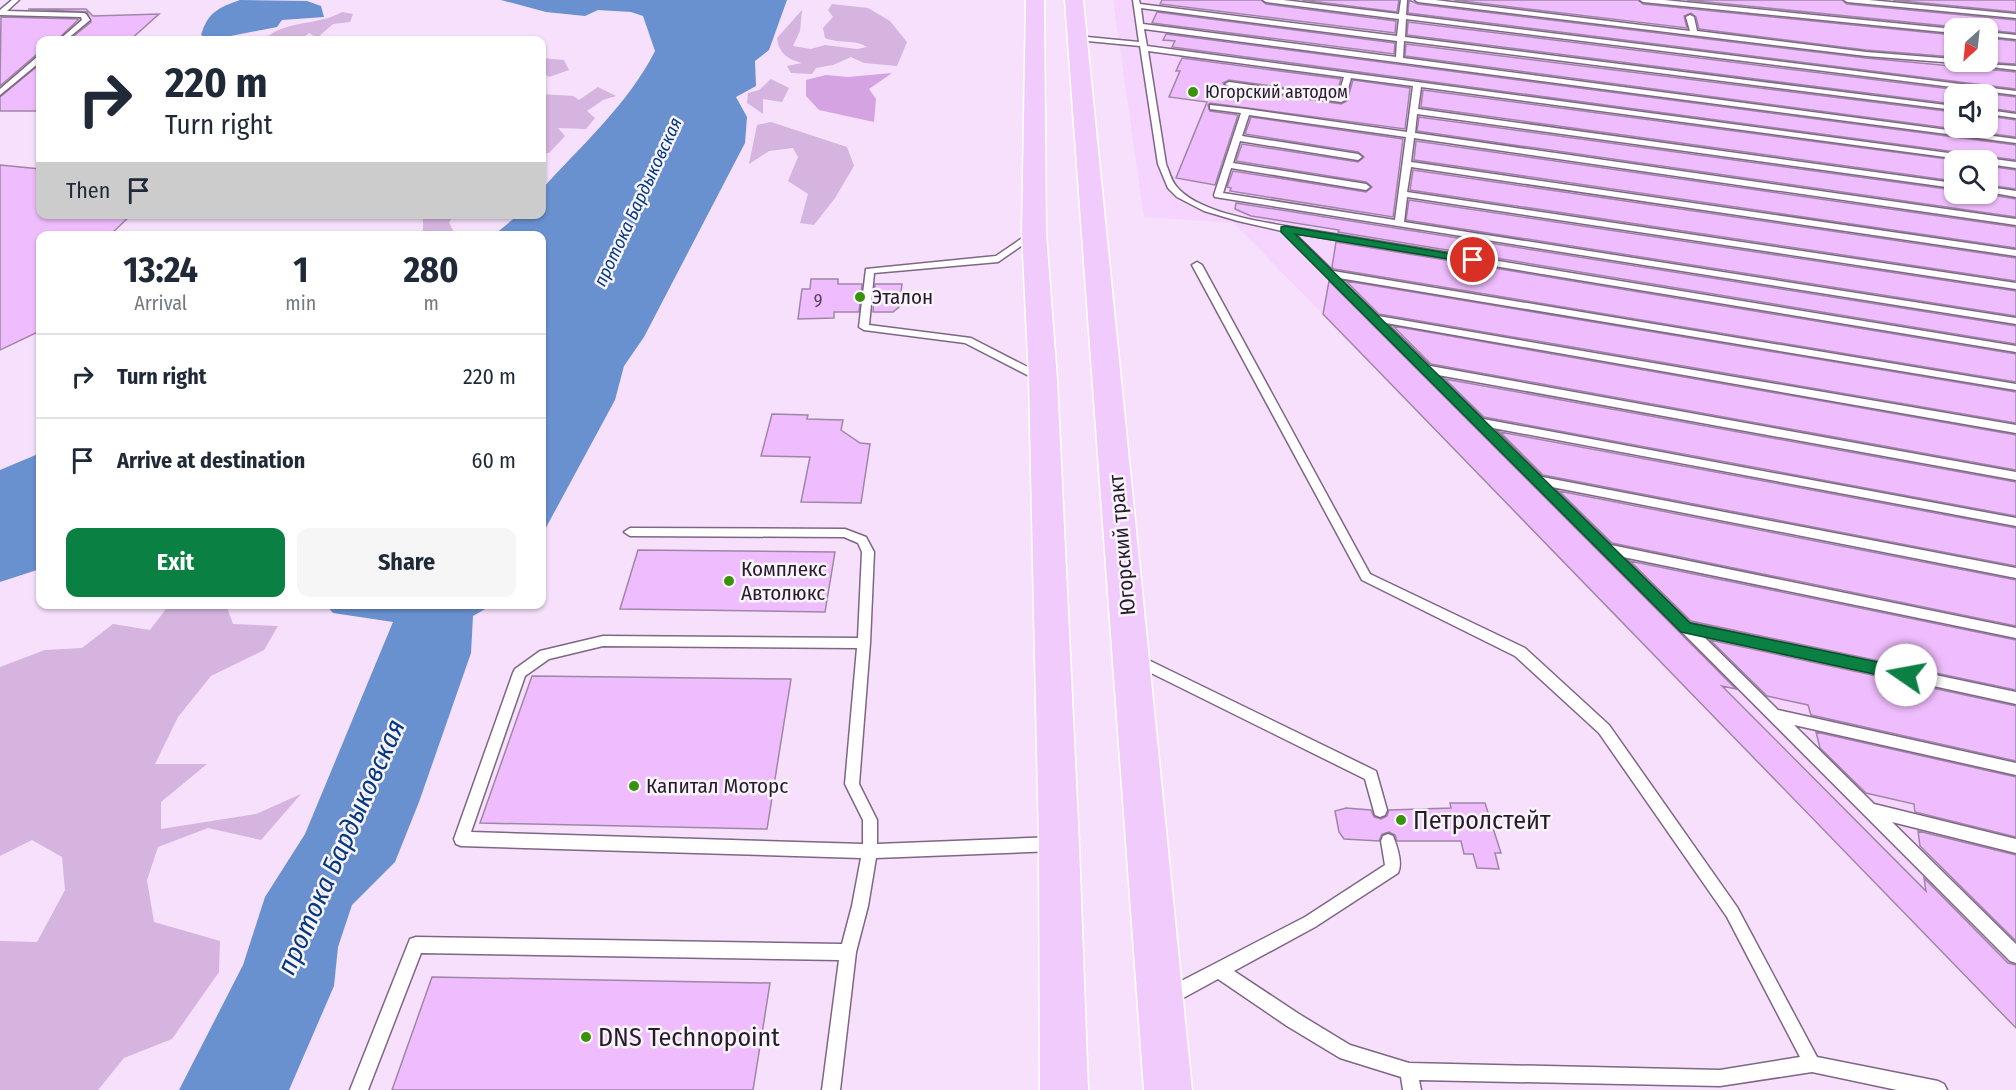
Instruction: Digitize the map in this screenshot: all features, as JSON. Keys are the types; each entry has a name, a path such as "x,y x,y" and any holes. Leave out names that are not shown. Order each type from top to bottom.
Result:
{"main road":[{"path":"1035,0 1034,233 1043,379 1059,844 1064,1090"},
{"name":"Югорский тракт","path":"1074,0 1168,1090"}],"lane":[{"path":"0,13 16,0"},
{"path":"1266,0 2016,93"},
{"path":"1399,60 1404,0"},
{"path":"1418,0 1866,54 1944,60"},
{"path":"1643,0 1944,30"},
{"path":"1847,0 2016,16"},
{"path":"1944,107 1401,39 1137,3 1162,164 1172,187 1196,204 1228,216 1285,230 2016,349"},
{"path":"0,13 84,15 86,20 67,36"},
{"path":"1690,17 1694,33"},
{"path":"1140,26 2016,141"},
{"path":"1998,35 2016,37"},
{"path":"1077,38 1944,155"},
{"path":"0,93 36,62"},
{"path":"1399,224 1414,111 1410,62"},
{"path":"1998,66 2016,68"},
{"path":"1229,84 1341,100 1348,75"},
{"path":"0,84 11,84"},
{"path":"1213,107 2016,222"},
{"path":"1246,111 1218,195 2016,321"},
{"path":"1414,111 1944,185"},
{"path":"1998,113 2016,116"},
{"path":"1237,138 1358,157"},
{"path":"1998,162 2016,165"},
{"path":"1407,164 2016,253"},
{"path":"1228,165 1366,187"},
{"path":"1998,191 2016,194"},
{"path":"1403,194 2016,286"},
{"path":"1285,230 2016,955"},
{"path":"1034,233 998,259 869,270 864,327 967,340 1043,379"},
{"path":"1197,265 1365,576 1520,652 1604,729 1732,912 1812,1064"},
{"path":"1329,273 2016,387"},
{"path":"1374,318 2016,429"},
{"path":"1426,369 2016,476"},
{"path":"1478,422 2016,522"},
{"path":"1537,480 2016,573"},
{"path":"630,532 845,533 862,540 868,552 864,643 852,784 870,820 870,851 860,906 848,952 831,1090"},
{"path":"1607,549 2016,633"},
{"path":"1686,627 2016,698"},
{"path":"864,643 603,641 545,655 520,673 461,839 870,851 1059,844"},
{"path":"1131,656 1371,774 1380,810"},
{"path":"1774,715 2016,769"},
{"path":"1870,810 2016,846"},
{"path":"1159,1001 1310,922 1393,868 1388,841"},
{"path":"359,1090 416,945 848,952"},
{"path":"1219,970 1293,1020 1346,1052 1409,1071 1720,1078 1812,1064 1938,1090"},
{"path":"1409,1071 1412,1090"}],"shaded area":[{"path":"1113,0 2016,0 2016,1028 1234,223 1144,217"},
{"path":"832,4 868,8 890,21 907,42 897,66 864,63 851,57 833,65 816,68 812,74 791,73 787,66 802,63 785,55 777,38 802,10 800,31 793,46 811,49 825,45 857,49 867,47 857,43 825,38 823,28 833,17 828,10"},
{"path":"342,12 353,14 350,22 333,24 319,36 309,33 306,36 267,36 281,29 335,16"},
{"path":"546,58 564,60 569,70 549,77 546,75"},
{"path":"892,73 869,89 876,99 874,122 819,110 806,96 806,80 826,75 848,77"},
{"path":"771,79 789,88 782,102 763,99 763,114 747,103 748,93 759,90"},
{"path":"598,87 616,96 603,100 587,111 595,118 586,129 558,128 565,136 546,153 546,94 573,96 579,100"},
{"path":"771,122 847,147 854,166 835,198 814,225 800,223 808,194 788,181 798,157 793,148 769,151 749,164 757,125"},
{"path":"423,219 452,219 449,222 453,231 423,231"},
{"path":"166,609 227,609 233,624 278,626 264,650 211,676 178,717 155,764 207,764 161,802 161,829 256,814 301,794 261,840 208,828 158,847 147,880 154,922 220,941 219,972 172,1039 124,1058 98,1090 0,1090 0,941 37,942 65,890 62,857 32,840 0,856 0,667 45,650 82,648 113,624 150,630"}],"water":[{"path":"240,0 307,1 321,6 324,17 282,20 277,27 231,36 201,35 211,16"},
{"name":"протока Бардыковская","path":"501,0 787,0 769,50 755,61 756,86 736,97 747,117 745,143 644,337 624,366 615,400 546,528 546,231 499,231 513,219 546,219 546,185 618,106 655,51 643,16 631,12 598,10 585,16 546,12"},
{"path":"36,455 36,570 0,582 0,470"},
{"name":"протока Бардыковская","path":"330,609 485,609 473,616 471,653 419,802 395,862 352,905 338,947 334,986 289,1090 179,1090 243,965 265,897 305,834 393,622 333,613"}],"building":[{"path":"1162,0 1261,0 1266,4 1396,21 1395,33 1160,4"},
{"path":"1302,0 1399,0 1397,12"},
{"path":"1409,0 1418,4 1944,65 1944,72 2016,72 2016,89 1998,87 1998,84 1976,84 1408,13"},
{"path":"1454,0 1638,0 1643,4 1944,34 1944,56 1866,50 1699,29 1696,17 1691,13 1684,16 1687,28"},
{"path":"1687,0 1842,0 1847,4 1995,18 1944,18 1944,26"},
{"path":"1893,0 2016,0 2016,12"},
{"path":"28,9 86,9 93,16 159,14 134,36 74,36 91,22 87,12"},
{"path":"1157,12 1395,43 1394,54 1152,23"},
{"path":"1,17 79,19 61,36 36,36 36,55 0,86"},
{"path":"1998,18 2016,20 2016,33 1998,31"},
{"path":"1408,22 1944,88 1944,103 1407,35"},
{"path":"1166,34 1944,136 1944,138 2016,145 2016,160 1998,158 1998,150 1944,150 1172,47 1175,41 1163,40"},
{"path":"1998,39 2016,41 2016,64 1998,63"},
{"path":"1406,44 1944,111 1944,127 1405,56"},
{"path":"1182,58 1341,79 1336,95 1229,80 1223,83 1229,88 1341,104 1347,101 1353,80 1410,88 1405,129 1210,103 1208,105 1210,111 1238,115 1215,185 1176,178 1207,102 1169,97 1180,71 1176,71"},
{"path":"36,67 36,111 0,111 0,97"},
{"path":"1423,90 1944,159 1944,180 1421,107"},
{"path":"1998,95 2016,97 2016,112 1998,109"},
{"path":"1251,117 1403,139 1393,217 1230,191 1231,188 1227,187 1233,171 1366,192 1372,187 1366,182 1236,161 1242,144 1358,162 1364,157 1358,152 1245,134"},
{"path":"1419,117 1944,189 1944,204 1998,204 1998,196 2016,199 2016,217 1417,131"},
{"path":"1998,117 2016,120 2016,137 1998,135"},
{"path":"1416,141 2016,227 2016,248 1414,160"},
{"path":"0,165 36,169 36,219 127,219 114,231 36,231 36,333 0,350"},
{"path":"1998,167 2016,170 2016,189 1998,186"},
{"path":"1413,170 2016,258 2016,281 1410,190"},
{"path":"1409,200 2016,291 2016,316 1406,220"},
{"path":"1236,203 2016,326 2016,344 1338,232 1339,230 1251,216 1235,209"},
{"path":"1336,242 2016,354 2016,382 1334,269 1332,267"},
{"path":"811,279 838,279 838,284 862,284 859,312 834,312 834,318 798,319 802,289 810,289"},
{"path":"1329,281 1736,689 1722,686 1926,891 1924,878 2008,963 2016,965 2016,1028 1323,314"},
{"path":"1346,281 2016,392 2016,423 1379,314"},
{"path":"875,284 902,284 899,307 893,312 873,312"},
{"path":"1393,326 2016,435 2016,470 1431,364"},
{"path":"1445,379 2016,482 2016,516 1484,417"},
{"path":"772,414 808,415 807,419 843,420 841,430 860,443 870,444 861,503 801,502 810,457 761,456"},
{"path":"1500,432 2016,528 2016,566 1543,475"},
{"path":"1559,491 2016,580 2016,626 1612,543"},
{"name":"Комплекс Автолюкс","path":"638,550 835,552 825,612 620,609"},
{"path":"1630,561 2016,640 2016,690 1691,621"},
{"path":"1710,640 2016,706 2016,761 1811,715 1808,705 1767,696"},
{"name":"Капитал Моторс","path":"532,676 791,679 767,829 480,823"},
{"path":"1816,732 2016,777 2016,837 1915,812 1914,804 1866,793 1820,748"},
{"path":"1450,803 1485,803 1501,853 1495,853 1499,869 1477,868 1473,854 1464,854 1461,841 1397,841 1395,835 1389,832 1382,834 1379,841 1344,839 1339,832 1335,811 1346,808 1371,810 1374,817 1381,819 1387,816 1389,810 1451,808"},
{"path":"1918,831 2016,855 2016,941 1920,846"},
{"name":"DNS Technopoint","path":"432,977 770,983 753,1090 392,1090"}],"place":[{"name":"Югорский автодом","path":"1193,92"},
{"name":"Эталон","path":"860,297"},
{"name":"Комплекс Автолюкс","path":"729,581"},
{"name":"Капитал Моторс","path":"634,786"},
{"name":"Петролстейт","path":"1401,820"},
{"name":"DNS Technopoint","path":"586,1037"}],"route":[{"path":"1473,260 1285,230 1686,627 1906,675"}]}
